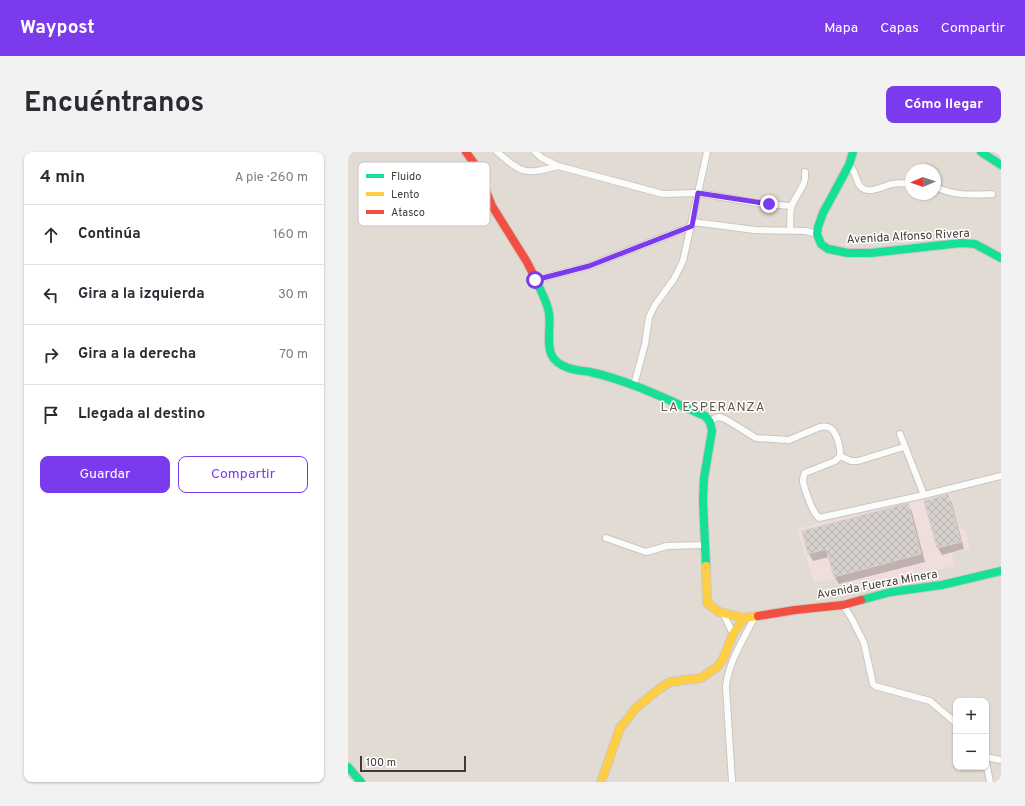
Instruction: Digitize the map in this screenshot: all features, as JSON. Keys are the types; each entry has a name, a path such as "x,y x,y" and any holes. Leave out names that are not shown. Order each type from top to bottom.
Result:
{"street":[{"path":"466,152 473,162"},
{"path":"497,152 524,171 536,172 558,166"},
{"path":"535,152 542,158 558,166 663,194 698,193 757,203 792,206"},
{"path":"634,385 649,316 674,279 684,261 707,152"},
{"path":"535,280 589,266 692,224 755,230 806,231 817,234 818,226 823,213 849,165 854,152"},
{"path":"981,152 1001,165"},
{"path":"849,165 855,173 858,184 866,190 893,184 905,184"},
{"path":"790,230 792,206 804,185 806,178 805,172"},
{"path":"941,189 962,195 992,194"},
{"path":"490,201 527,262 549,312 550,346 552,355 557,361 568,368 598,374 634,385 705,416 710,422 712,431 702,500 707,603 711,608 723,613 744,618 733,634 723,659 717,667 701,678 670,682 636,708 620,728 601,782"},
{"name":"Avenida Alfonso Rivera","path":"817,234 821,244 828,250 848,253 871,253 961,243 974,244 1001,258"},
{"path":"710,422 715,418 720,417 756,438 789,440 820,427 829,427 835,432 840,449 840,456 835,461 805,473 804,475 803,481 815,514 819,518 1001,476"},
{"path":"900,434 924,495"},
{"path":"840,456 851,461 858,461 904,447"},
{"path":"606,538 646,552 667,546 704,545"},
{"name":"Avenida Fuerza Minera","path":"744,618 795,610 843,605 891,592 942,585 1001,571"},
{"path":"988,575 1001,574"},
{"path":"843,605 852,619 864,644 873,684 875,686 930,701 953,720"},
{"path":"723,613 733,634"},
{"path":"732,782 726,687 727,678 732,664 755,616"},
{"path":"989,757 1001,760"},
{"path":"348,767 361,782"},
{"path":"988,770 990,782"}],"shaded area":[{"path":"348,152 1001,152 1001,782 348,782"},
{"path":"950,492 960,529 965,529 970,548 952,554 954,566 844,592 840,577 814,583 797,529"}],"building":[{"path":"948,494 961,542 937,548 924,501"},
{"path":"908,503 921,554 834,577 826,549 808,554 802,531"}],"traffic: fast":[{"path":"853,152 849,165 823,213 818,227 817,234 821,244 828,249 848,253 871,253 961,243 975,244 1001,258"},
{"path":"981,152 1001,165"},
{"path":"534,276 548,308 550,351 552,356 559,364 569,368 620,380 649,391 705,416 710,422 712,431 704,478 703,500 706,566"},
{"path":"861,600 891,592 942,585 1001,571"},
{"path":"348,767 361,782"}],"traffic: slow":[{"path":"706,566 707,603 719,612 744,618"},
{"path":"601,782 620,728 636,708 670,682 701,678 717,667 723,659 733,634 744,618 758,616"}],"traffic: jam":[{"path":"466,152 473,162"},
{"path":"490,201 534,276"},
{"path":"758,616 795,610 843,605 861,600"}],"district":[{"name":"LA ESPERANZA","path":"713,406"}],"route":[{"path":"535,280 589,266 692,226 698,193 769,204"}]}
